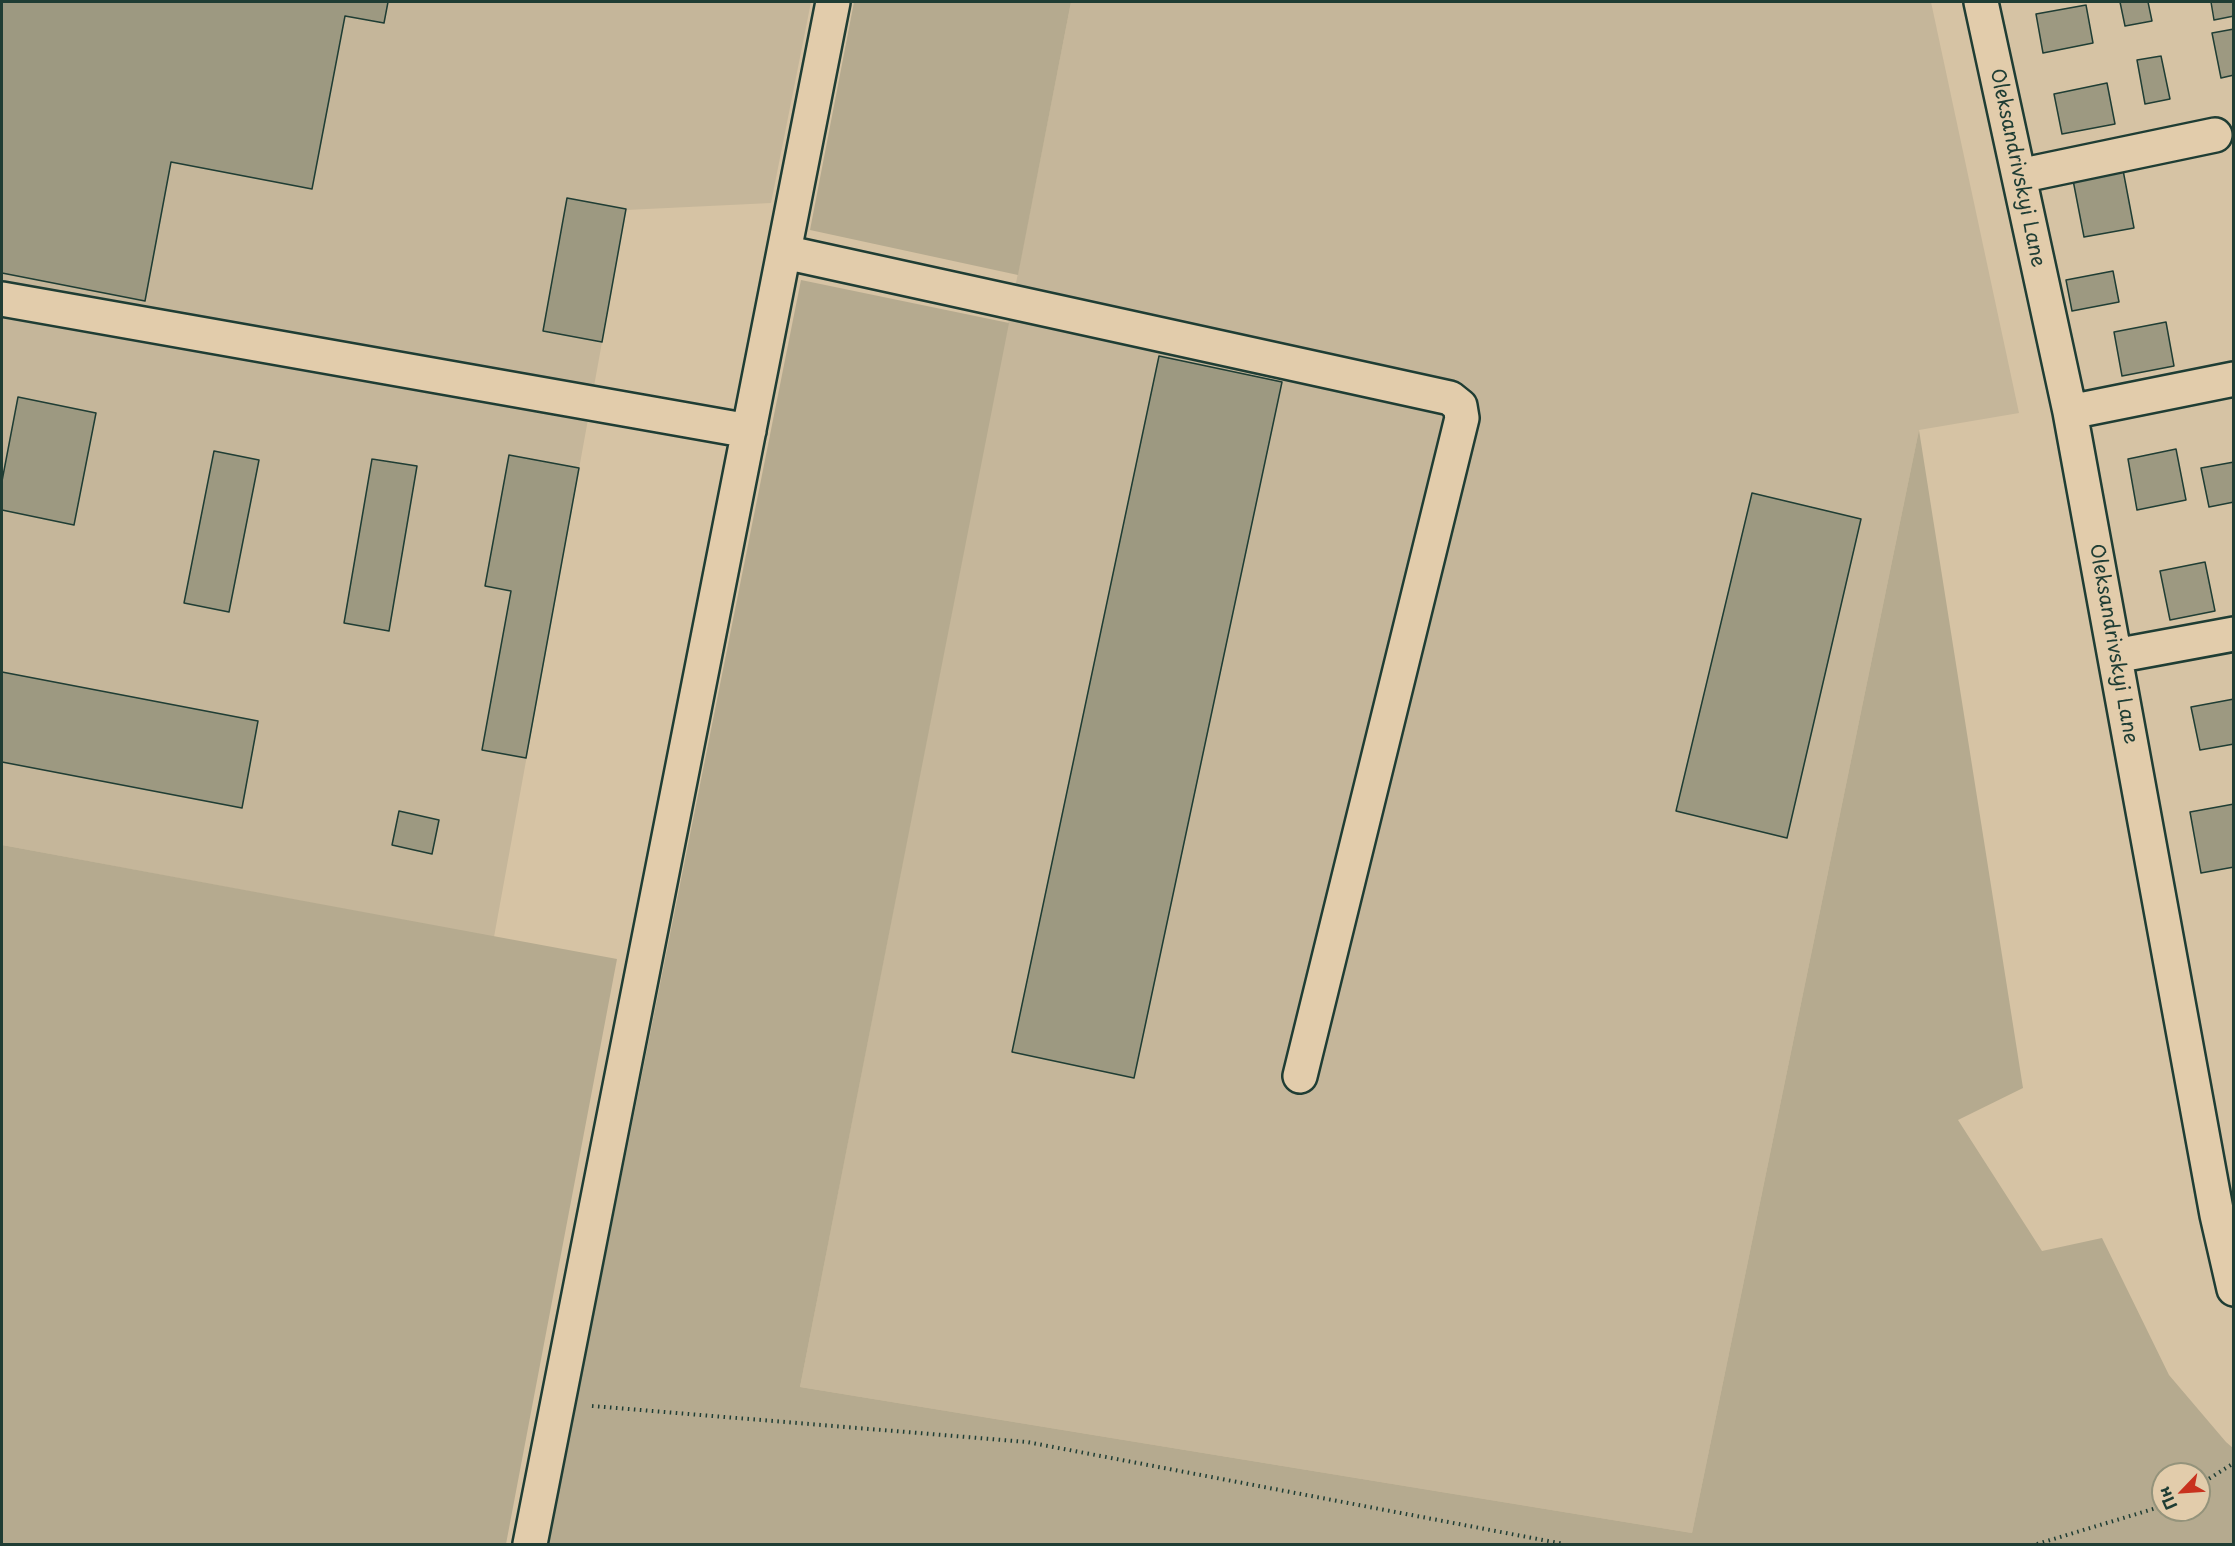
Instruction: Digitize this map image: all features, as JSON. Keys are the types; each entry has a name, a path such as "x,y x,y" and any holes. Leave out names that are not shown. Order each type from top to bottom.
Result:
{"street":[{"path":"530,1545 833,2"},
{"name":"Oleksandrivskyi Lane","path":"1982,2 2070,412 2217,1215 2234,1289"},
{"path":"2019,176 2215,135"},
{"path":"784,252 1450,398 1460,406 1462,418 1300,1076"},
{"path":"2,299 749,431"},
{"path":"2070,412 2234,379"},
{"path":"2115,656 2234,634"}],"path":[{"path":"557,1403 1027,1442 1564,1545"},
{"path":"2211,1477 2234,1463"},
{"path":"2037,1545 2151,1510"}],"shaded area":[{"path":"2,2 811,2 771,203 626,210 494,937 2,845"},
{"path":"854,2 1071,2 1018,275 810,230"},
{"path":"1071,2 1931,2 2019,413 1919,430 1692,1533 800,1387"},
{"path":"801,280 1009,323 800,1387 1692,1533 1919,430 2023,1088 1958,1120 2042,1251 2102,1238 2169,1375 2233,1448 2233,1544 548,1544"},
{"path":"2,845 617,959 506,1544 2,1544"}],"building":[{"path":"2,2 388,2 384,23 345,16 312,189 171,162 145,301 2,273"},
{"path":"2120,2 2148,2 2152,21 2125,26"},
{"path":"2211,2 2234,2 2234,16 2214,20"},
{"path":"2086,5 2093,43 2043,53 2036,14"},
{"path":"2234,29 2234,75 2221,78 2212,33"},
{"path":"2161,56 2170,99 2145,104 2137,60"},
{"path":"2107,83 2115,124 2062,134 2054,94"},
{"path":"2123,170 2134,228 2084,237 2073,180"},
{"path":"567,198 626,209 602,342 543,331"},
{"path":"2113,271 2119,302 2072,311 2066,280"},
{"path":"2166,322 2174,366 2122,376 2114,332"},
{"path":"1159,356 1282,382 1134,1078 1012,1052"},
{"path":"18,397 96,413 74,525 2,510 2,481"},
{"path":"2176,449 2186,500 2137,510 2128,459"},
{"path":"214,451 259,460 229,612 184,603"},
{"path":"509,455 579,468 526,758 482,750 511,591 485,586"},
{"path":"372,459 417,466 389,631 344,623"},
{"path":"2234,462 2234,502 2209,507 2201,468"},
{"path":"1752,493 1861,519 1787,838 1676,811"},
{"path":"2205,562 2215,611 2170,620 2160,571"},
{"path":"2,672 258,721 242,808 2,762"},
{"path":"2234,699 2234,744 2200,750 2191,707"},
{"path":"2234,804 2234,867 2201,873 2190,812"},
{"path":"399,811 439,820 432,854 392,845"}]}
